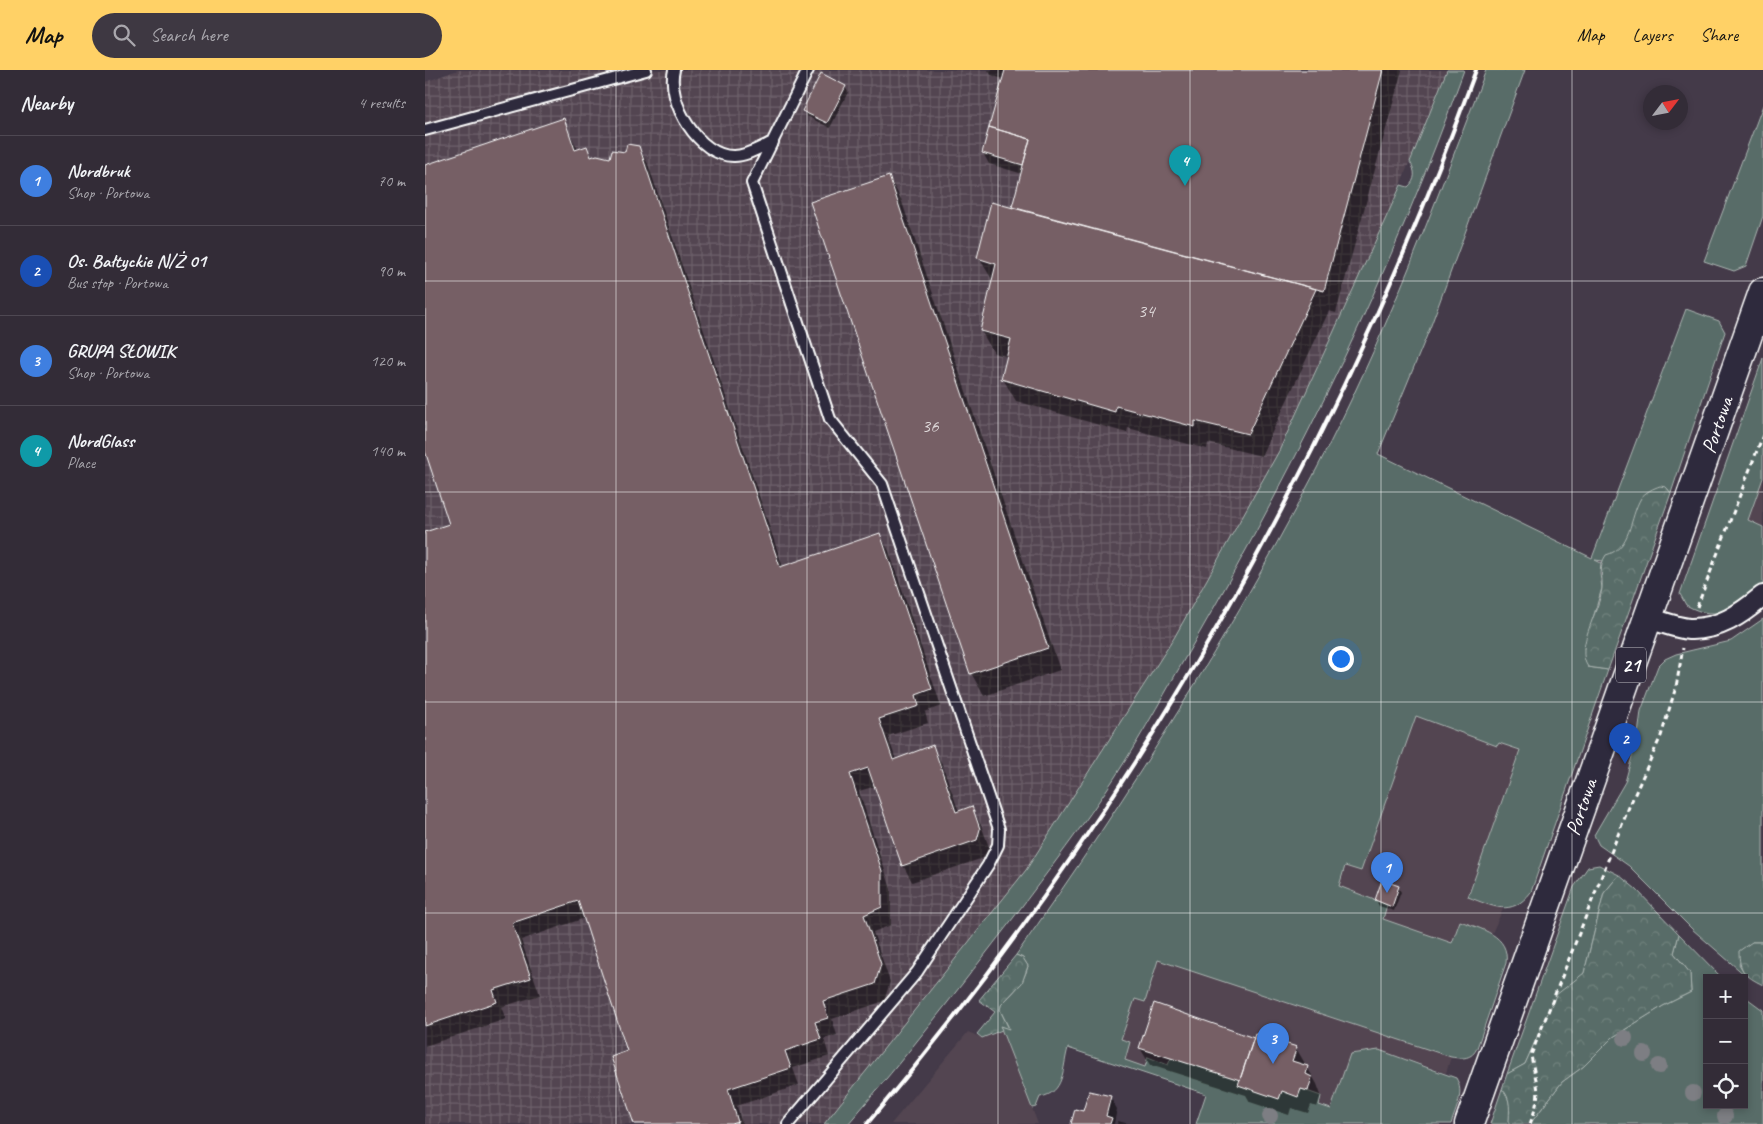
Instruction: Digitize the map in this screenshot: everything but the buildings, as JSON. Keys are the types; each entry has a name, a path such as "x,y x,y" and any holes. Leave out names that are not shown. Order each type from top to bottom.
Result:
{"main road":[{"name":"Portowa","path":"1469,1124 1647,618 1694,493 1763,292"}],"street":[{"path":"1647,618 1689,629 1724,624 1739,616 1763,596"}],"lane":[{"path":"425,130 646,70"},
{"path":"674,70 672,77 675,99 683,118 697,136 716,152 733,156 752,152 773,142"},
{"path":"788,1124 917,972 988,865 998,845 999,829 882,484 831,419 752,183 808,70"}],"path":[{"path":"1530,1124 1539,1099 1539,1088 1531,1055 1629,807 1661,736 1672,701 1678,665 1689,629 1763,435"}],"shaded area":[{"path":"458,70 1447,70 1387,217 1279,451 1174,638 1026,870 824,1124 425,1124 425,82"},
{"path":"1763,478 1763,527 1748,520"},
{"path":"1394,693 1524,740 1468,897 1503,909 1492,933 1460,921 1452,943 1321,898"},
{"path":"1158,960 1451,1057 1446,1073 1379,1050 1351,1054 1332,1109 1298,1097 1279,1099 1171,1058 1168,1066 1149,1057 1145,1067 1125,1060 1121,1039 1135,999 1145,1001"},
{"path":"1002,1030 1038,1124 891,1124 968,1032 982,1038"}],"green space":[{"path":"1447,70 1464,70 1407,217 1376,289 1343,360 1272,501 1235,570 1136,743 1103,795 1053,865 933,1022 848,1124 824,1124 1026,870 1174,638 1279,451 1401,185 1408,187 1413,181 1414,172 1410,162"},
{"path":"1486,70 1525,70 1430,328 1378,454 1592,558 1686,309 1719,321 1725,332 1671,493 1666,487 1642,497 1629,534 1621,548 1603,561 1595,560 1601,563 1602,588 1584,648 1588,667 1608,670 1531,892 1516,905 1501,908 1468,897 1520,750 1499,743 1497,746 1416,716 1361,871 1345,866 1339,886 1387,905 1383,919 1452,943 1460,921 1485,930 1499,940 1506,953 1506,963 1477,1048 1470,1056 1451,1057 1158,960 1145,1002 1135,999 1121,1039 1130,1042 1125,1060 1145,1067 1148,1057 1168,1065 1171,1058 1240,1080 1279,1098 1282,1091 1298,1096 1301,1089 1321,1096 1319,1105 1331,1109 1350,1054 1379,1050 1456,1078 1459,1084 1460,1095 1451,1124 1196,1124 1206,1094 1068,1048 1058,1085 1048,1095 1040,1097 1036,1107 1032,1108 1000,1026 1009,1028 1000,1010 1001,1005 1021,983 1028,966 1023,958 1016,955 1101,831 1182,705 1259,575 1295,509 1330,443 1394,305"},
{"path":"1763,105 1763,216 1746,266 1734,271 1704,261"},
{"path":"1763,358 1763,478 1748,520 1763,527 1763,585 1736,606 1718,613 1708,613 1686,605 1680,594"},
{"path":"1660,486 1666,487 1671,493 1608,670 1588,667 1584,649 1602,588 1601,567 1604,559 1606,555 1621,546 1629,531 1641,498 1647,492"},
{"path":"1763,619 1763,942 1752,942 1739,964 1745,974 1692,929 1629,866 1599,845 1594,835 1625,782 1638,735 1641,711 1658,666 1665,659 1676,654 1731,641"},
{"path":"1599,865 1619,875 1604,893 1584,973 1543,1024 1525,1064 1507,1074 1574,887 1588,867"},
{"path":"1619,875 1636,889 1679,934 1674,953 1690,973 1691,992 1663,1006 1613,1037 1584,1066 1562,1082 1530,1124 1509,1124 1509,1101 1502,1089 1507,1074 1525,1064 1556,995 1584,973 1604,893"},
{"path":"1679,934 1718,974 1703,974 1703,1109 1748,1109 1748,999 1763,1010 1763,1124 1530,1124 1562,1082 1584,1066 1613,1037 1663,1006 1691,992 1690,973 1674,953"},
{"path":"1752,942 1763,942 1763,985 1748,977 1748,974 1744,972 1740,963 1739,951"},
{"path":"1016,955 1023,958 1028,966 1022,983 1001,1005 1000,1010 1009,1029 1000,1026 1002,1030 982,1038 977,1034 995,1012 979,1000"},
{"path":"1502,1089 1509,1101 1509,1124 1490,1124"}],"railway":[{"path":"867,1124 964,1005 1054,882 1139,755 1218,624 1292,490 1359,353 1421,213 1476,70"}],"place":[{"name":"NordGlass","path":"1185,186"},
{"name":"Os. Bałtyckie N/Ż 01","path":"1625,764"},
{"name":"Nordbruk","path":"1387,893"},
{"name":"GRUPA SŁOWIK","path":"1273,1064"}]}
